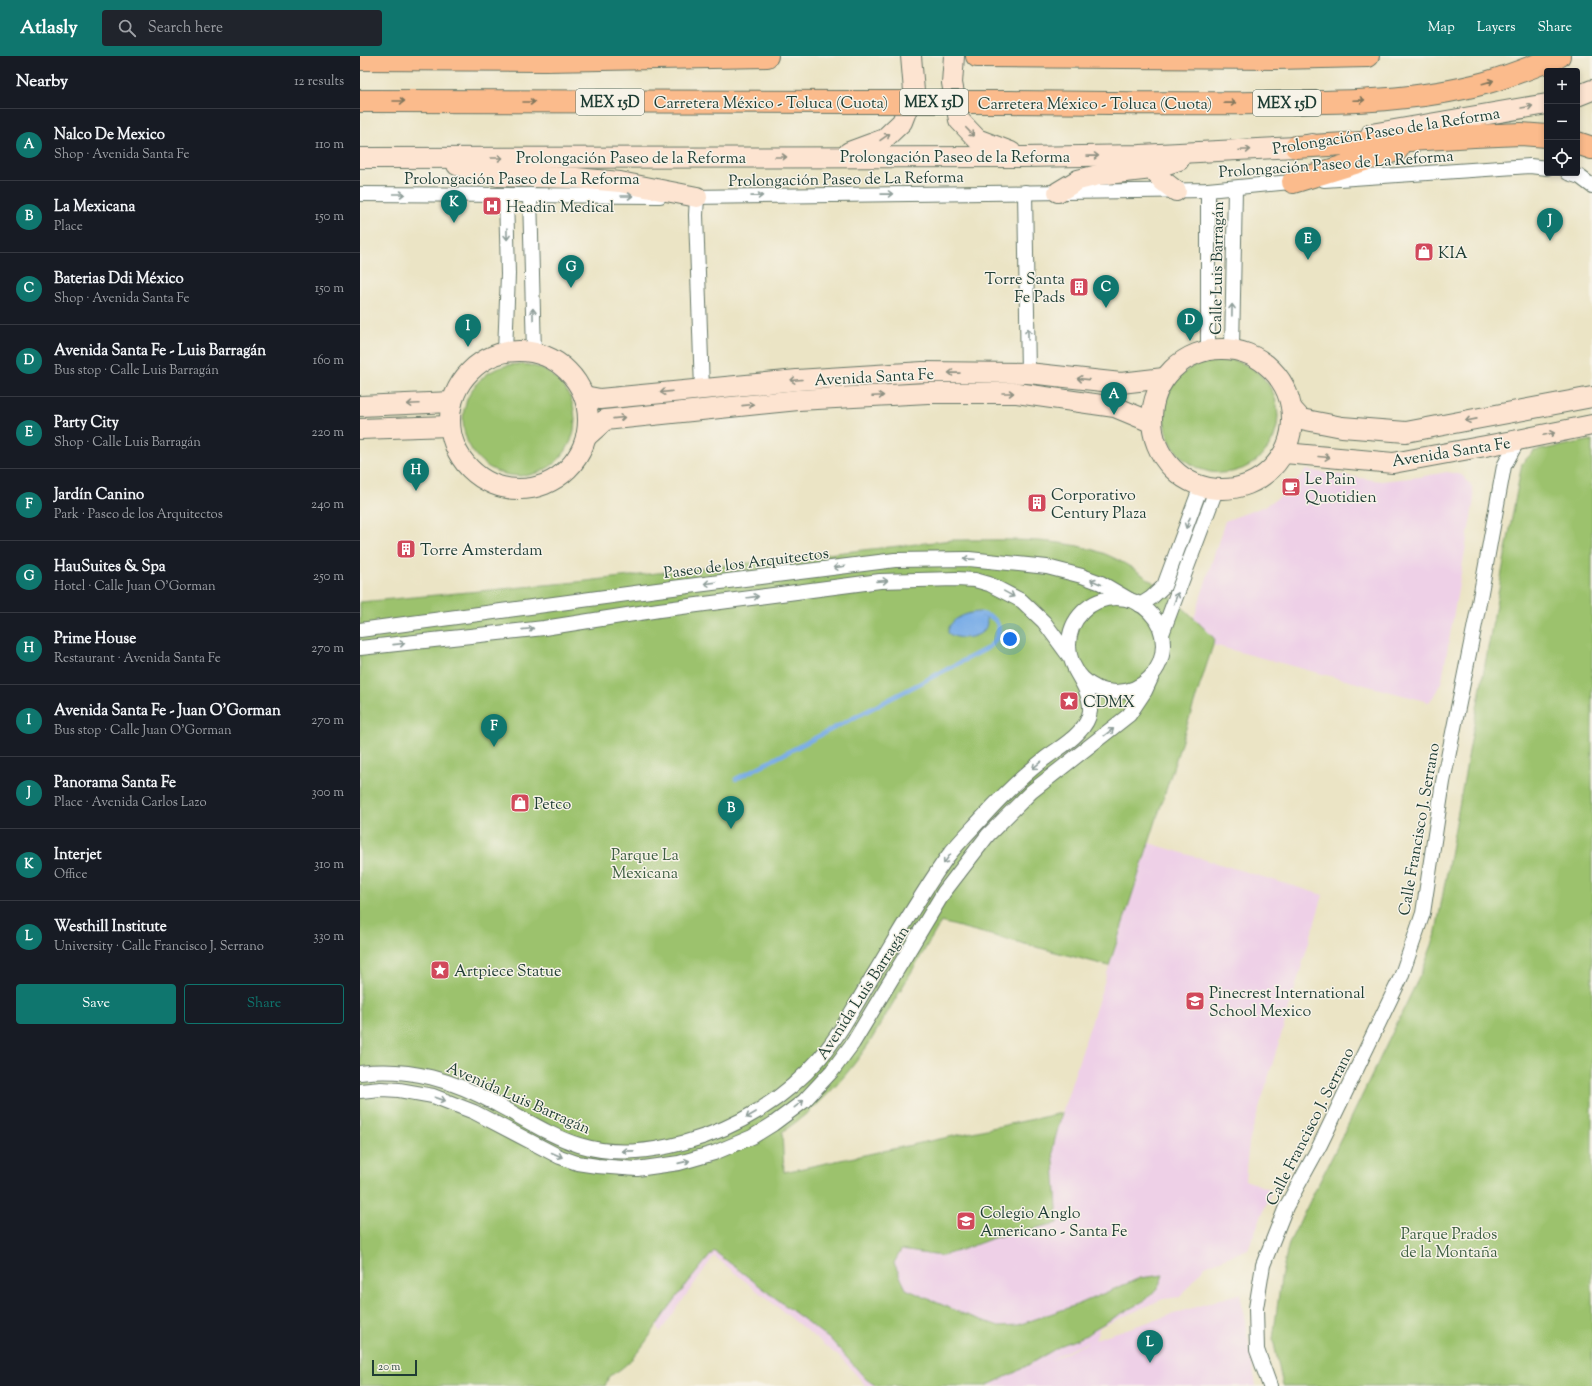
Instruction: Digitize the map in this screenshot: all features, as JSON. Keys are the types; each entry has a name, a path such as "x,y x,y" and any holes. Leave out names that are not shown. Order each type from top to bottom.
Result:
{"highway":[{"path":"360,59 546,60 767,56"},
{"path":"977,56 1283,58 1368,56"},
{"name":"Carretera México - Toluca (Cuota)","path":"360,101 1279,103 1412,96 1484,83 1521,71 1559,56"},
{"path":"1296,147 1474,136 1521,134 1544,136"},
{"path":"1293,182 1335,168 1436,139"},
{"path":"1580,144 1592,148"}],"street":[{"path":"836,157 884,140 902,122 914,91 912,56"},
{"path":"954,56 952,83 959,120 977,139 1024,157"},
{"path":"1580,95 1592,90"},
{"name":"Prolongación Paseo de la Reforma","path":"360,158 1024,157 1146,162 1206,152 1296,147 1544,105"},
{"path":"430,158 498,176 576,178 620,182 697,197 696,215 702,389"},
{"path":"1058,192 1078,180 1146,162 1163,181 1176,191"},
{"name":"Prolongación Paseo de La Reforma","path":"360,194 697,197 1176,191 1208,190 1293,182 1530,166 1544,168"},
{"path":"1576,176 1592,186"},
{"name":"Calle Luis Barragán","path":"1232,349 1235,188"},
{"name":"Calle Luis Barragán","path":"1208,190 1208,350"},
{"path":"1025,192 1028,373"},
{"path":"505,352 508,274 506,195"},
{"path":"530,195 534,353"},
{"path":"1232,349 1249,354 1271,368 1286,388 1292,408 1291,436 1285,453 1270,472 1241,488 1209,488 1188,481 1170,467 1157,447 1151,422 1153,401 1164,378 1191,356 1208,350 1232,349"},
{"path":"519,351 534,353 555,361 573,376 584,396 588,417 586,437 578,457 564,473 546,485 524,490 503,488 483,480 466,465 455,447 449,426 452,402 459,384 471,370 487,359 505,352 519,351"},
{"name":"Avenida Santa Fe","path":"584,396 600,399 797,380 923,372 1028,373 1121,383 1164,378"},
{"name":"Avenida Santa Fe","path":"586,437 605,420 798,400 928,393 1017,393 1115,407 1151,422"},
{"name":"Avenida Santa Fe","path":"1292,408 1301,420 1342,427 1406,432 1592,397"},
{"path":"360,406 452,402"},
{"path":"1501,415 1510,418 1516,424 1519,432 1518,440"},
{"name":"Avenida Santa Fe","path":"1285,453 1393,463 1592,425"},
{"path":"360,430 449,426"},
{"name":"Calle Francisco J. Serrano","path":"1270,1386 1258,1350 1256,1308 1263,1265 1286,1207 1320,1145 1401,977 1423,913 1443,782 1477,614 1504,466 1518,440"},
{"path":"1135,602 1151,598 1164,586 1209,488"},
{"path":"1162,634 1209,488"},
{"name":"Paseo de los Arquitectos","path":"360,630 895,560 969,559 1032,565 1069,572 1101,584 1135,602"},
{"path":"360,648 544,628 659,610 880,581 956,579 975,580 989,584 1022,601 1044,622 1069,656 1075,670 1085,681 1097,689 1112,692 1127,691 1140,686 1152,676 1159,664 1163,649 1162,634 1150,613 1135,602 1120,598 1104,599 1091,604 1080,614 1072,627 1068,641 1069,656"},
{"path":"657,590 659,610"},
{"name":"Avenida Luis Barragán","path":"360,1073 387,1070 415,1073 442,1080 497,1104 550,1134 568,1141 604,1151 635,1151 664,1148 714,1133 736,1123 772,1102 788,1089 819,1059 845,1023 935,875 967,834 1010,788 1084,727 1090,711 1089,701 1075,670"},
{"name":"Avenida Luis Barragán","path":"360,1091 381,1089 413,1092 433,1096 474,1112 560,1157 577,1163 604,1167 637,1169 679,1163 714,1153 752,1136 773,1124 804,1100 832,1071 853,1043 949,885 988,835 1031,792 1129,715 1152,676"},
{"path":"935,875 949,885"},
{"path":"413,1092 415,1073"}],"shaded area":[{"path":"1306,470 1381,481 1447,472 1462,475 1473,488 1474,500 1442,680 1437,692 1429,702 1213,645 1214,638 1194,618 1225,521 1265,506 1289,491"},
{"name":"Colegio Anglo Americano - Santa Fe","path":"1149,843 1323,895 1249,1142 1245,1180 1272,1190 1248,1249 1205,1266 1180,1297 1163,1299 1100,1327 1095,1339 1240,1293 1256,1386 866,1386 843,1360 714,1256 660,1332 644,1296 683,1193 1062,1113","holes":["1087,1343 1050,1361 1063,1353"]}],"green space":[{"path":"1221,359 1232,360 1243,364 1253,369 1261,376 1268,384 1273,394 1277,405 1277,427 1273,438 1268,448 1261,456 1253,463 1243,468 1232,472 1221,473 1210,472 1199,468 1189,463 1181,456 1174,448 1169,438 1165,427 1164,416 1165,405 1169,394 1174,384 1181,376 1189,369 1199,364 1210,360"},
{"path":"519,364 541,368 559,380 571,398 575,420 571,442 559,460 541,472 519,476 497,472 479,460 467,442 463,420 467,398 479,380 497,368"},
{"name":"Parque Prados de la Montaña","path":"1592,440 1592,1386 1283,1386 1273,1339 1281,1278 1289,1243 1423,969 1435,937 1522,463 1534,451"},
{"name":"Parque La Mexicana","path":"952,540 1027,540 1065,544 1100,552 1132,568 1162,589 1214,638 1213,645 1109,966 941,922 870,1042 851,1068 820,1102 782,1132 784,1172 1062,1113 1053,1147 1058,1223 996,1237 941,1256 901,1250 894,1263 906,1289 961,1313 999,1326 1018,1325 1079,1304 1140,1278 1163,1275 1159,1286 1147,1299 1096,1328 1085,1336 1062,1345 1016,1372 986,1386 876,1386 866,1379 832,1341 714,1251 677,1296 641,1348 627,1364 609,1376 605,1386 360,1386 360,602 577,582"}],"water":[{"path":"981,612 981,616 986,617 987,624 985,629 980,633 967,638 960,638 948,633 951,623 955,620 971,613"}],"waterway":[{"path":"736,779 986,649 998,634 998,628 994,619 981,614"}],"place":[{"name":"Headin Medical","path":"492,206"},
{"name":"Interjet","path":"454,223"},
{"name":"Panorama Santa Fe","path":"1550,241"},
{"name":"KIA","path":"1424,252"},
{"name":"Party City","path":"1308,260"},
{"name":"Torre Santa Fe Pads","path":"1079,287"},
{"name":"HauSuites & Spa","path":"571,288"},
{"name":"Baterias Ddi México","path":"1106,308"},
{"name":"Avenida Santa Fe - Luis Barragán","path":"1190,341"},
{"name":"Avenida Santa Fe - Juan O'Gorman","path":"468,347"},
{"name":"Nalco De Mexico","path":"1114,415"},
{"name":"Le Pain Quotidien","path":"1291,487"},
{"name":"Prime House","path":"416,491"},
{"name":"Corporativo Century Plaza","path":"1037,503"},
{"name":"Torre Amsterdam","path":"406,549"},
{"name":"CDMX","path":"1069,701"},
{"name":"Jardín Canino","path":"494,747"},
{"name":"Petco","path":"520,803"},
{"name":"La Mexicana","path":"731,829"},
{"name":"Artpiece Statue","path":"440,970"},
{"name":"Pinecrest International School Mexico","path":"1195,1001"},
{"name":"Colegio Anglo Americano - Santa Fe","path":"966,1221"},
{"name":"Westhill Institute","path":"1150,1363"}]}
